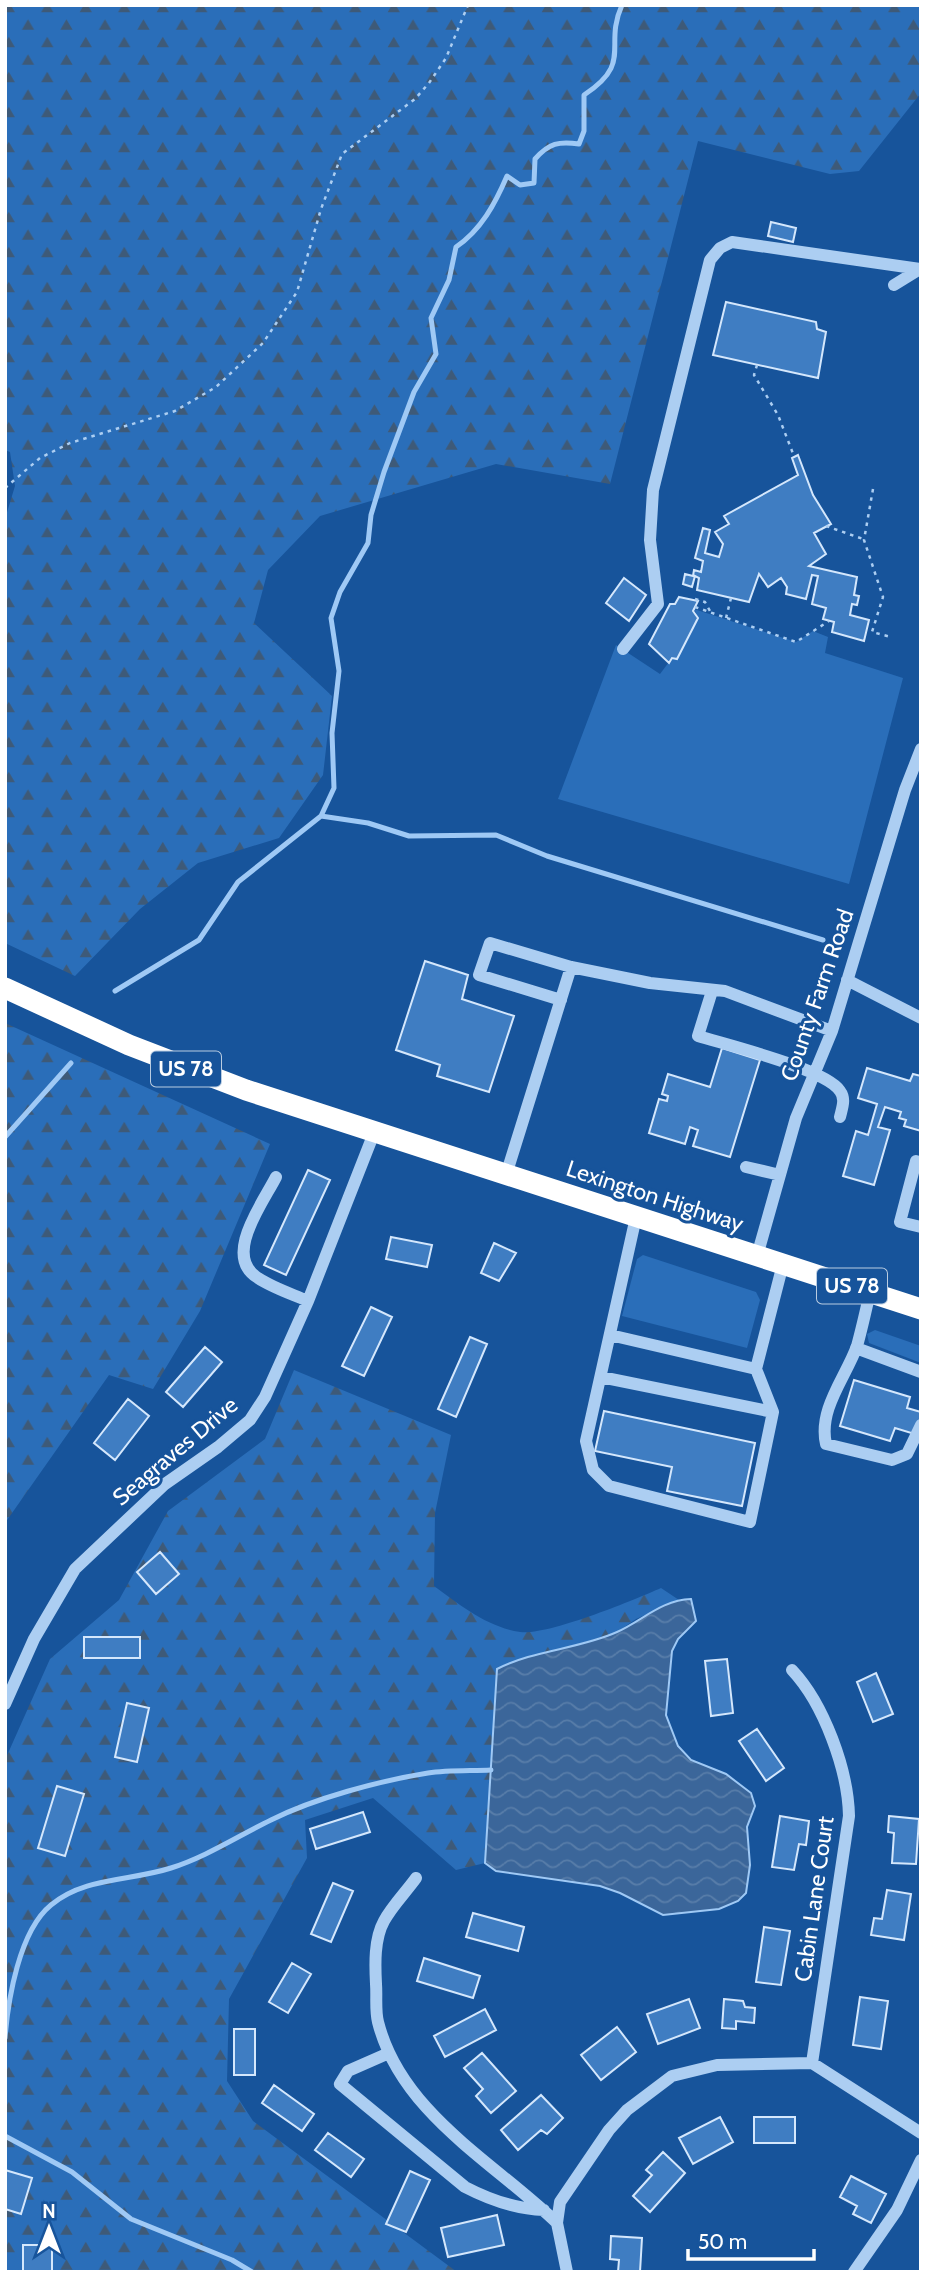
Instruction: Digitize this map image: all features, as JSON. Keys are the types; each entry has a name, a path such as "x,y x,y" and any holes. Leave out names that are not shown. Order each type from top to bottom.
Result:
{"highway":[{"name":"US 78","path":"5,988 83,1025 183,1067 374,1133"},
{"name":"Lexington Highway","path":"374,1133 921,1309"}],"street":[{"path":"623,649 658,604 650,540 653,490 710,260 720,248 732,242 920,269"},
{"path":"894,285 920,269"},
{"name":"County Farm Road","path":"757,1256 796,1118 832,1031 905,790 921,749"},
{"path":"561,1000 479,975 489,943 571,967 670,987 725,991 832,1031"},
{"path":"506,1175 571,967"},
{"path":"847,981 921,1018"},
{"path":"712,991 698,1036 816,1073 839,1088 843,1095 841,1117"},
{"name":"Seagraves Drive","path":"5,1704 34,1639 75,1569 165,1484 218,1447 250,1420 265,1397 308,1301 374,1133"},
{"path":"921,1163 916,1161 900,1222 921,1227"},
{"path":"746,1167 780,1175"},
{"path":"276,1177 245,1238 245,1265 256,1278 308,1301"},
{"path":"636,1217 586,1441 593,1470 609,1486 750,1522 773,1412 756,1368 783,1264"},
{"path":"870,1292 856,1348 832,1400 824,1433 826,1444 860,1455 892,1460 907,1454 921,1425"},
{"path":"610,1335 756,1368"},
{"path":"856,1348 921,1372"},
{"path":"601,1377 773,1412"},
{"name":"Cabin Lane Court","path":"792,1670 803,1682 835,1748 848,1796 849,1816 812,2063"},
{"path":"416,1878 383,1922 375,1961 378,2020 389,2053 408,2084 439,2122 557,2223"},
{"path":"389,2053 348,2071 340,2084 465,2188 523,2209 544,2210"},
{"path":"567,2272 557,2223 559,2202 609,2130 627,2110 664,2081 717,2065 812,2063 921,2133"},
{"path":"854,2272 897,2210 921,2160"}],"path":[{"path":"5,488 40,458 70,443 175,411 216,387 263,343 297,292 321,209 342,154 415,99 429,83 446,58 468,5"},
{"path":"757,365 754,375 778,415 794,456"},
{"path":"873,489 864,540 883,597 872,632 891,638"},
{"path":"826,526 864,540"},
{"path":"726,618 731,598"},
{"path":"695,599 705,602 711,613"},
{"path":"695,607 796,642 829,621"}],"green space":[{"path":"5,5 921,5 921,93 859,171 830,174 698,141 610,484 496,464 320,516 268,570 254,623 332,696 323,775 279,838 198,863 140,909 75,976 5,943 5,519 15,486 10,452 5,450"},
{"path":"694,609 796,642 813,631 828,637 825,653 903,678 849,884 558,799 616,645 660,674 672,658 677,658 698,618"},
{"path":"5,1023 270,1144 200,1311 153,1389 109,1375 5,1523"},
{"path":"643,1255 756,1292 760,1300 747,1348 622,1316 637,1259"},
{"path":"875,1330 921,1346 921,1363 869,1343 867,1334"},
{"path":"294,1370 451,1435 435,1513 434,1586 474,1614 508,1629 533,1632 590,1616 661,1588 679,1600 636,1619 617,1632 497,1669 485,1863 456,1870 373,1798 305,1820 307,1858 229,1999 227,2081 253,2121 457,2272 5,2272 5,1760 50,1659 119,1600 168,1511 265,1439"}],"water":[{"path":"691,1599 696,1621 678,1639 672,1651 666,1715 678,1746 691,1760 726,1774 751,1793 755,1806 747,1827 750,1865 746,1893 738,1901 719,1909 663,1915 600,1886 496,1871 485,1863 497,1669 526,1658 602,1638 671,1603"}],"building":[{"path":"771,222 796,228 793,242 768,236"},
{"path":"726,302 816,322 817,329 826,332 818,378 713,355"},
{"path":"798,455 813,495 831,524 814,533 826,554 809,566 857,577 854,595 859,596 857,605 852,604 850,615 869,620 864,641 832,632 834,622 823,619 826,608 812,604 818,576 812,575 806,599 786,594 787,587 781,578 768,587 759,574 749,602 697,590 699,578 695,576 692,587 683,584 685,574 693,576 694,570 701,572 703,561 695,558 703,528 710,530 705,553 719,557 723,544 715,532 729,524 724,516 798,475 792,458"},
{"path":"624,578 646,595 629,621 606,603"},
{"path":"679,597 698,601 693,611 698,618 677,659 672,658 669,663 649,644 670,604 675,604"},
{"path":"425,961 468,975 462,999 514,1016 489,1092 437,1076 440,1065 396,1050"},
{"path":"722,1048 760,1060 730,1157 693,1146 698,1130 690,1127 685,1144 649,1133 659,1099 667,1101 668,1096 662,1094 668,1074 710,1087"},
{"path":"867,1068 910,1081 913,1074 921,1076 921,1131 904,1126 906,1120 899,1118 901,1112 885,1107 878,1127 890,1130 874,1185 843,1176 856,1131 868,1135 877,1104 858,1098"},
{"path":"308,1170 330,1180 286,1275 264,1265"},
{"path":"391,1237 432,1245 427,1267 386,1259"},
{"path":"494,1243 516,1253 499,1281 481,1273"},
{"path":"371,1307 392,1317 364,1376 342,1366"},
{"path":"470,1337 487,1344 456,1417 438,1409"},
{"path":"205,1347 222,1362 183,1407 166,1392"},
{"path":"854,1380 910,1397 907,1408 921,1412 921,1436 895,1428 890,1441 840,1426"},
{"path":"128,1399 149,1416 115,1460 94,1443"},
{"path":"604,1411 755,1443 742,1506 667,1491 672,1467 595,1451"},
{"path":"160,1552 179,1574 156,1594 137,1572"},
{"path":"84,1637 140,1637 140,1658 84,1658"},
{"path":"727,1659 733,1713 711,1716 705,1661"},
{"path":"876,1673 893,1714 873,1722 857,1682"},
{"path":"127,1703 149,1708 137,1762 115,1757"},
{"path":"757,1729 784,1768 766,1781 739,1741"},
{"path":"57,1786 84,1794 65,1856 38,1848"},
{"path":"363,1812 370,1832 316,1849 310,1829"},
{"path":"780,1816 809,1821 806,1845 799,1844 794,1870 772,1867"},
{"path":"889,1816 919,1819 916,1864 892,1863 894,1833 888,1832"},
{"path":"333,1883 353,1891 331,1942 311,1934"},
{"path":"887,1890 911,1894 904,1940 871,1935 874,1918 882,1919"},
{"path":"473,1913 524,1927 518,1951 466,1937"},
{"path":"764,1927 790,1931 781,1985 756,1982"},
{"path":"424,1958 480,1976 473,1998 417,1981"},
{"path":"292,1963 311,1974 288,2013 269,2002"},
{"path":"860,1997 888,2001 881,2049 853,2045"},
{"path":"689,1999 700,2028 658,2044 647,2014"},
{"path":"724,1999 743,2001 745,2007 755,2008 754,2023 736,2021 736,2029 722,2028"},
{"path":"485,2009 496,2030 445,2057 434,2036"},
{"path":"617,2027 636,2052 601,2080 581,2055"},
{"path":"234,2029 255,2029 255,2075 234,2075"},
{"path":"482,2053 516,2091 491,2113 476,2096 483,2089 464,2068"},
{"path":"274,2085 314,2114 302,2131 262,2103"},
{"path":"541,2095 563,2118 547,2134 541,2130 518,2150 501,2130"},
{"path":"720,2117 733,2142 693,2164 679,2138"},
{"path":"754,2117 795,2117 795,2143 754,2143"},
{"path":"328,2133 364,2159 351,2177 315,2150"},
{"path":"663,2152 685,2173 650,2212 633,2196 652,2175 646,2170"},
{"path":"5,2170 32,2178 21,2214 5,2209"},
{"path":"410,2171 430,2180 406,2232 386,2224"},
{"path":"851,2176 886,2194 871,2223 853,2214 857,2206 840,2197"},
{"path":"497,2215 504,2245 448,2257 441,2228"},
{"path":"611,2236 642,2238 640,2272 618,2272 619,2260 610,2259"},
{"path":"23,2245 52,2245 52,2272 23,2272"}],"waterway":[{"path":"321,816 334,788 332,733 339,671 331,618 340,592 368,543 371,515 384,472 414,392 436,354 431,318 449,280 456,247 473,233 486,216 507,176 520,185 534,183 535,159 545,149 555,144 579,144 584,131 584,95 599,83 613,63 615,32 622,5"},
{"path":"115,991 199,940 238,882 321,816 368,823 409,836 496,835 547,856 823,940"},
{"path":"5,1137 71,1063"},
{"path":"5,2038 12,1986 23,1948 40,1917 64,1896 93,1884 171,1868 288,1812 348,1791 428,1773 491,1770"},
{"path":"5,2136 72,2172 131,2219 232,2260 252,2272"}]}
